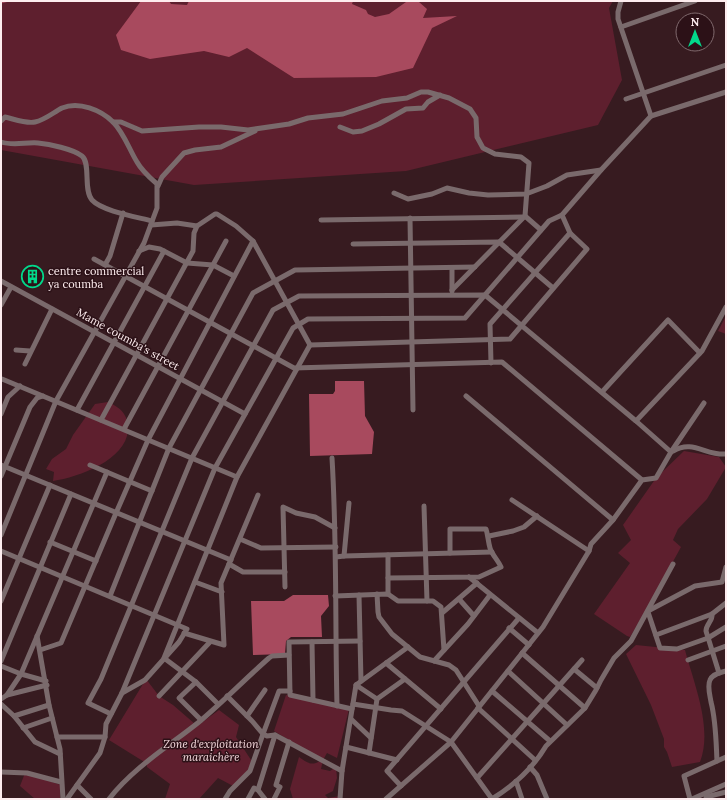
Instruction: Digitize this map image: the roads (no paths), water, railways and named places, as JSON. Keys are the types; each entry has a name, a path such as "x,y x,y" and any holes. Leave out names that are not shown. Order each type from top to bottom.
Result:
{"street":[{"path":"621,1 618,19 651,116"},
{"path":"621,27 695,1"},
{"path":"626,99 726,65"},
{"path":"113,122 121,122 142,131 221,127 244,130 289,124 308,118 343,114 382,101 407,98 421,92 440,95 465,106 472,112 476,120 477,137 483,148 493,153 521,157 529,163 524,216 452,292"},
{"path":"66,799 98,758 111,714 122,693 215,468 293,328 308,320 465,318 549,221 562,215 651,116 726,92"},
{"path":"340,127 353,132 362,131 379,124 406,109 423,108 428,102 440,95"},
{"path":"1,121 5,117 20,121 35,122 70,105 77,105 99,112 113,122 123,134 146,176 158,186"},
{"path":"1,535 56,401 139,251 158,206 158,186 162,177 186,151 221,147 259,128"},
{"path":"1,142 10,144 39,143 59,147 81,155 85,160 86,180 90,198 102,208 123,213 151,223 177,223 197,226"},
{"path":"394,193 408,199 432,194 447,188 469,193 488,195 526,194 547,186 567,175 601,170"},
{"path":"105,265 110,256 123,213"},
{"path":"101,420 194,248 194,233 197,226 217,214 236,226 253,241 310,345"},
{"path":"310,345 510,339 587,249 570,233 562,215"},
{"path":"321,220 524,216 541,230"},
{"path":"410,218 413,410"},
{"path":"491,363 490,324 570,233"},
{"path":"124,429 226,241"},
{"path":"40,650 61,643 148,440 253,241"},
{"path":"353,244 499,242 553,288"},
{"path":"139,251 149,248 160,249 186,263 213,265 234,276"},
{"path":"78,410 164,251"},
{"path":"94,259 294,368 502,362 642,480"},
{"path":"110,596 169,448 253,293 295,270 475,267"},
{"path":"452,268 452,292"},
{"name":"Mame coumba's street","path":"1,281 245,414"},
{"path":"1,305 11,287"},
{"path":"111,714 88,703 102,679 192,458 272,310 299,296 411,295 452,292 485,295 636,420 671,452"},
{"path":"636,420 700,353 726,307"},
{"path":"25,364 52,309"},
{"path":"602,392 668,320 700,353"},
{"path":"164,658 237,477 310,345"},
{"path":"16,350 30,352"},
{"path":"2,379 237,477"},
{"path":"1,414 8,397 20,386"},
{"path":"1,396 8,397"},
{"path":"1,476 3,466 30,407 39,397 43,396"},
{"path":"466,396 613,520"},
{"path":"386,799 451,742 492,691 538,633 589,551 591,544 613,520 642,480 656,478 671,452 704,403"},
{"path":"671,452 680,447 686,446 696,447 720,455 726,454"},
{"path":"332,458 336,547 335,596 337,706"},
{"path":"90,464 152,491"},
{"path":"3,466 208,551 230,562 243,572 285,572"},
{"path":"7,695 21,674 107,472"},
{"path":"1,601 50,485"},
{"path":"1,661 71,494"},
{"path":"184,633 224,646 221,583 258,495"},
{"path":"512,500 589,551"},
{"path":"344,556 349,504"},
{"path":"424,506 427,600"},
{"path":"285,587 283,507 296,513 315,517 335,528"},
{"path":"489,536 524,527 536,516"},
{"path":"388,578 479,577 501,567 489,546 489,536 486,529 450,529 450,553"},
{"path":"240,539 261,548 336,547"},
{"path":"50,542 96,561"},
{"path":"1,551 188,629 179,642 145,680 122,693"},
{"path":"336,557 492,552"},
{"path":"388,555 388,594"},
{"path":"360,641 289,642 290,695 337,706 376,707 402,711 451,742 492,799 516,781 530,767 550,741 585,708 614,658 632,641 673,564"},
{"path":"648,612 695,586 722,582 726,567"},
{"path":"469,577 538,633"},
{"path":"195,582 222,592"},
{"path":"442,613 477,583"},
{"path":"377,594 379,617 392,634 420,657 449,665 456,670 479,707 535,760"},
{"path":"335,596 388,594 398,601 433,601 441,607 444,650"},
{"path":"359,595 361,681"},
{"path":"434,661 474,616 490,595"},
{"path":"459,599 474,616"},
{"path":"656,635 712,614 726,603"},
{"path":"648,612 660,648 678,649 708,638 726,627"},
{"path":"712,614 712,619 706,629 720,673"},
{"path":"402,786 387,771 519,618"},
{"path":"509,628 528,645"},
{"path":"37,635 49,705 60,754 63,799"},
{"path":"159,696 210,642"},
{"path":"312,642 313,700"},
{"path":"688,660 726,646"},
{"path":"340,799 342,771 356,685 408,647"},
{"path":"522,653 585,708"},
{"path":"109,799 116,790 146,763 201,720 269,658 272,656 289,655"},
{"path":"164,658 196,682 218,704"},
{"path":"477,778 582,660"},
{"path":"386,663 441,709"},
{"path":"1,666 46,683"},
{"path":"574,669 597,688"},
{"path":"508,670 567,725"},
{"path":"717,761 714,712 709,688 712,678 726,671"},
{"path":"368,753 377,699 405,679"},
{"path":"196,682 179,698 201,720"},
{"path":"1,699 7,695 46,683"},
{"path":"356,685 377,699"},
{"path":"248,716 265,690"},
{"path":"225,799 250,771 279,691 290,691"},
{"path":"492,691 550,741"},
{"path":"227,696 248,716 263,734 267,736 276,735 342,771"},
{"path":"1,704 14,716 35,742 60,754"},
{"path":"14,716 49,705"},
{"path":"23,728 52,718"},
{"path":"351,718 371,738"},
{"path":"258,790 276,735"},
{"path":"56,737 105,737"},
{"path":"274,799 280,787 276,785 289,742"},
{"path":"346,747 397,760"},
{"path":"726,757 684,776 691,799 726,792"},
{"path":"530,767 537,775 547,799"},
{"path":"1,772 27,773 61,782"},
{"path":"516,781 522,799"},
{"path":"706,796 726,784"},
{"path":"77,785 91,799"},
{"path":"248,799 254,788 258,790 265,799"}],"waterway":[{"path":"1,3 9,1"}],"place":[{"name":"centre commercial ya coumba","path":"33,277"}],"park label":[{"name":"Zone d'exploitation maraichère","path":"211,750"}]}
